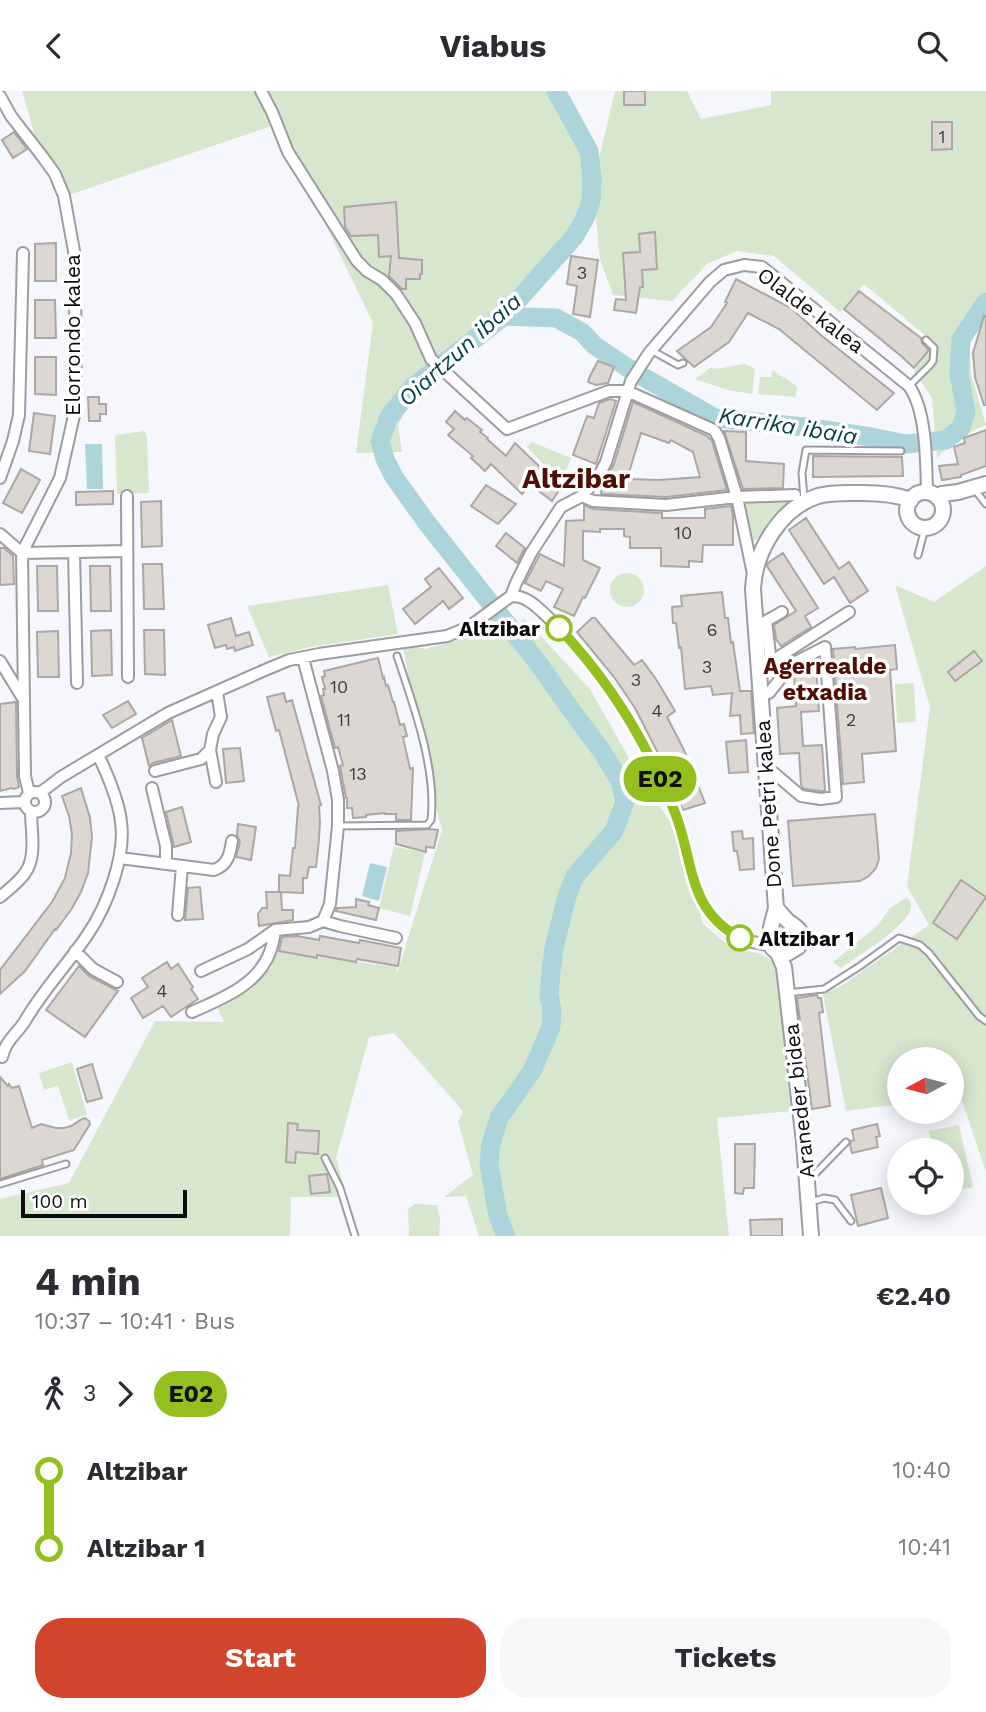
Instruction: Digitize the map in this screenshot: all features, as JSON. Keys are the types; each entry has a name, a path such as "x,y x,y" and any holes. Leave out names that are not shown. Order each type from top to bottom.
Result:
{"street":[{"path":"261,91 288,152 357,261 396,294 415,323 431,359 508,429 629,386"},
{"name":"Elorrondo kalea","path":"0,96 11,116 55,174 65,196 74,251 76,349 75,411 60,478 22,553 25,776 31,800 32,853 25,873 4,893"},
{"path":"0,478 19,415 23,253"},
{"name":"Olalde kalea","path":"511,596 531,553 561,507 582,496 597,479 606,462 629,386 648,354 710,282 724,270 744,265 762,267 909,386"},
{"name":"Done Petri kalea","path":"629,386 714,430 737,496 753,574"},
{"path":"909,386 916,396 920,410 932,495 941,502 943,514 936,525 925,528 919,527 910,519 908,505 921,493 932,495 942,494 980,486"},
{"path":"582,496 593,501 666,505 737,496 797,503 842,493 882,493 911,500"},
{"path":"127,496 128,677"},
{"name":"Done Petri kalea","path":"774,946 776,908 760,694 765,666 752,589 757,562 770,536 797,503"},
{"path":"0,534 22,553 126,551"},
{"path":"74,553 77,683"},
{"path":"0,803 31,800 61,777 169,713 289,660 447,636 468,627 511,596 519,597 529,601 545,614 590,664 615,697 671,801 702,903 727,931 747,941 774,946 798,947 802,936 795,924 789,921 778,923 774,946"},
{"path":"765,666 766,621 782,612"},
{"path":"765,666 849,612"},
{"path":"760,694 769,693 792,664 825,647 836,797 821,799 801,796 774,773 766,773"},
{"path":"303,657 338,800 330,904 323,921"},
{"path":"0,660 23,699"},
{"path":"216,782 210,750 220,717 217,692"},
{"path":"155,771 201,759 210,750"},
{"path":"2,1057 4,1047 89,933 107,901 120,859 121,822 98,755"},
{"path":"152,788 166,846 166,864"},
{"path":"120,859 214,870 222,867 230,856 232,841"},
{"path":"178,915 182,866"},
{"name":"Done Petri kalea","path":"776,908 789,921"},
{"path":"201,971 248,949 275,930 309,927 323,921 396,938"},
{"path":"192,1012 228,996 252,979 270,952 275,930"},
{"name":"Araneder bidea","path":"774,946 787,993 811,1236"},
{"path":"75,951 93,969 117,982"}],"lane":[{"path":"909,386 933,361 934,348 926,340"},
{"path":"648,354 678,365 683,363"},
{"path":"797,503 806,450 901,451"},
{"path":"980,486 986,504"},
{"path":"918,555 925,528"},
{"path":"338,826 427,825 431,820 431,786 425,750 397,656"},
{"path":"787,993 824,989 899,938 920,945 929,953 979,1016 986,1021"},
{"path":"807,1182 846,1142"},
{"path":"325,1158 340,1188 355,1236"},
{"path":"0,1184 66,1164"},
{"path":"808,1203 824,1198 835,1200 851,1221"}],"green space":[{"path":"22,91 561,91 599,158 615,91 687,91 701,119 771,105 771,91 986,91 986,308 970,345 971,374 986,425 957,438 937,458 932,398 914,371 934,343 864,284 840,312 774,256 737,251 707,264 672,301 613,295 600,259 596,218 524,307 410,403 398,425 402,452 356,453 373,323 277,124 66,196 35,136"},
{"path":"745,364 755,369 752,394 728,390 695,379 710,368"},
{"path":"772,370 797,386 796,397 758,394 760,377 772,377"},
{"path":"145,431 149,493 117,494 115,435"},
{"path":"532,442 571,458 563,478 546,467 527,447"},
{"path":"791,497 789,503 770,520 756,540 750,541 742,507 750,500"},
{"path":"986,566 986,1172 964,1108 964,1047 887,1047 887,1106 846,1111 823,994 846,983 929,925 907,886 930,707 895,585 934,602"},
{"path":"627,573 639,578 644,590 639,602 627,607 615,602 610,590 615,578"},
{"path":"388,585 398,634 310,647 269,657 247,606"},
{"path":"495,618 507,634 524,618 590,689 634,767 676,831 703,924 734,950 759,953 790,971 812,1109 717,1118 729,1236 479,1236 466,1196 444,1197 473,1175 458,1122 463,1111 394,1033 369,1037 336,1158 347,1197 291,1197 290,1236 0,1236 0,1199 69,1183 155,1021 224,1022 217,1007 272,967 276,951 397,967 396,976 442,830 402,643 425,649 466,638"},
{"path":"914,683 916,722 897,723 895,684"},
{"path":"394,846 425,853 410,916 379,908"},
{"path":"906,898 909,899 911,909 891,933 841,968 833,962 878,925 890,908"},
{"path":"72,1062 87,1115 69,1120 58,1086 44,1090 39,1073"},
{"path":"959,1125 962,1138 930,1138 929,1131"},
{"path":"964,1147 973,1187 964,1189"},
{"path":"415,1204 437,1205 440,1218 439,1236 409,1236 408,1209"}],"water":[{"path":"85,444 102,444 103,489 87,489"},
{"path":"370,863 387,867 379,901 362,896"}],"building":[{"path":"624,91 645,91 645,105 624,105"},
{"path":"932,122 952,122 952,149 932,150"},
{"path":"14,132 27,149 13,158 2,140"},
{"path":"396,202 399,258 422,260 420,279 406,279 406,289 402,289 389,276 391,256 379,257 378,235 351,236 345,227 344,207"},
{"path":"655,232 657,269 642,270 643,287 640,287 636,313 614,310 616,299 626,300 623,253 640,252 639,234"},
{"path":"56,243 56,281 35,281 35,244"},
{"path":"571,256 598,260 590,317 573,314 577,286 567,284"},
{"path":"736,279 791,308 894,393 877,410 779,329 748,313 729,342 694,367 677,351 711,327 727,303 725,302"},
{"path":"859,291 921,338 929,350 914,368 844,309"},
{"path":"35,300 55,300 56,338 35,338"},
{"path":"984,316 986,405 975,377 973,353"},
{"path":"35,357 56,357 56,395 35,394"},
{"path":"598,361 614,367 608,383 596,385 588,382"},
{"path":"88,397 99,397 99,404 106,404 106,414 100,414 100,421 89,421"},
{"path":"610,399 616,401 596,464 573,455 587,416 594,418 599,403"},
{"path":"633,402 707,436 712,441 727,490 666,497 601,494 602,485 614,464","holes":["641,433 669,443 671,440 693,452 700,477 627,479"]},
{"path":"455,411 482,430 480,432 506,456 515,443 544,471 563,484 552,501 531,485 522,494 491,464 485,471 471,458 473,456 448,435 454,429 446,422"},
{"path":"34,413 55,416 50,454 29,451"},
{"path":"986,430 986,466 961,477 942,480 939,466 958,464 954,447 965,443 964,438"},
{"path":"724,431 746,432 746,461 784,464 783,488 743,489"},
{"path":"813,456 902,457 903,476 813,477"},
{"path":"21,469 40,480 22,513 3,503"},
{"path":"486,485 516,504 498,524 471,506"},
{"path":"113,491 113,504 76,505 76,492"},
{"path":"161,501 162,546 142,547 141,502"},
{"path":"584,505 593,509 662,513 662,518 705,518 705,509 731,506 733,545 703,545 702,562 689,561 689,567 661,566 661,548 630,548 630,537 624,536 624,529 583,531 583,560 600,568 574,616 554,607 563,589 546,581 541,591 525,583 540,554 564,566 566,521 584,520"},
{"path":"806,518 839,569 849,562 868,591 850,603 834,577 824,584 789,530"},
{"path":"506,533 525,548 517,563 496,546"},
{"path":"0,548 13,556 14,584 0,585"},
{"path":"783,553 818,608 805,616 811,627 781,646 776,639 774,625 796,611 767,566"},
{"path":"143,564 162,564 164,609 144,609"},
{"path":"37,566 57,566 58,611 38,611"},
{"path":"90,566 110,566 111,611 91,611"},
{"path":"439,568 463,598 449,609 443,601 415,624 403,609 431,587 425,579"},
{"path":"722,592 740,691 751,691 754,733 741,734 740,715 730,716 732,693 713,695 711,686 685,689 681,647 679,648 676,623 673,623 672,607 682,606 681,596"},
{"path":"231,618 236,636 249,632 253,645 235,651 234,647 227,649 226,645 215,648 208,625"},
{"path":"595,618 634,665 642,660 656,679 675,711 667,717 684,750 705,803 683,810 671,779 635,708 614,677 577,632"},
{"path":"111,630 112,675 92,676 91,631"},
{"path":"144,630 164,630 165,675 145,674"},
{"path":"58,631 59,677 38,677 37,632"},
{"path":"895,645 897,669 890,670 896,751 862,754 864,782 843,784 833,649"},
{"path":"974,651 982,661 955,681 948,672"},
{"path":"378,658 400,725 404,724 407,736 403,737 410,769 413,768 411,820 396,820 396,814 385,813 353,818 352,808 347,808 340,766 343,765 338,747 335,748 321,696 324,695 325,689 322,677 325,676 324,671"},
{"path":"807,665 816,665 819,711 801,712 803,746 822,745 825,791 804,789 801,785 799,753 780,754 777,708 796,706 794,675 797,670"},
{"path":"284,693 286,702 292,700 321,805 316,867 309,867 307,878 303,878 303,893 281,892 282,910 293,910 293,920 259,926 258,914 262,908 267,908 266,892 279,892 279,875 290,876 295,848 299,806 279,730 276,731 267,697"},
{"path":"128,701 136,714 112,728 103,715"},
{"path":"16,702 19,787 0,791 0,704"},
{"path":"172,720 181,756 149,766 142,738"},
{"path":"746,740 748,772 729,773 726,742"},
{"path":"240,748 244,781 226,783 223,749"},
{"path":"81,788 90,818 92,837 88,873 81,892 71,910 25,971 0,994 0,970 52,902 65,878 72,834 62,796"},
{"path":"182,807 191,842 174,847 166,812"},
{"path":"875,814 879,859 869,876 860,881 793,886 788,821"},
{"path":"238,824 256,827 251,860 236,857 240,842 237,835"},
{"path":"438,830 434,848 426,847 426,852 396,844 396,831"},
{"path":"742,831 743,839 753,838 754,869 740,870 737,851 734,851 732,832"},
{"path":"961,880 986,897 957,939 933,923"},
{"path":"200,887 203,919 185,920 188,888"},
{"path":"356,899 379,908 376,920 336,911 337,908 356,907"},
{"path":"297,936 319,940 320,936 359,943 360,940 401,948 398,966 317,955 317,958 279,951 282,937"},
{"path":"167,962 171,969 178,964 198,999 171,1017 163,1006 143,1018 131,998 148,987 142,978"},
{"path":"79,966 89,976 118,991 85,1037 46,1010"},
{"path":"817,995 821,998 823,1012 819,1013 830,1106 812,1109 797,998"},
{"path":"92,1064 102,1098 87,1102 77,1069"},
{"path":"0,1077 12,1088 19,1086 32,1128 41,1124 64,1128 85,1118 89,1121 90,1124 74,1150 42,1160 43,1165 0,1179"},
{"path":"288,1123 298,1124 297,1130 319,1131 318,1154 296,1152 295,1163 286,1162"},
{"path":"877,1124 880,1136 876,1137 878,1147 852,1153 852,1130"},
{"path":"735,1144 755,1144 754,1188 744,1188 743,1194 735,1193"},
{"path":"327,1174 330,1192 311,1194 309,1176"},
{"path":"881,1188 888,1218 858,1226 851,1195"},
{"path":"782,1219 782,1236 751,1236 750,1220"}],"waterway":[{"name":"Oiartzun ibaia","path":"506,1236 498,1216 489,1164 491,1144 499,1118 532,1071 551,1027 551,972 567,896 575,876 614,831 625,802 620,781 603,753 538,663 394,477 380,441 389,417 413,387 504,316 574,237 584,220 591,201 589,151 556,91"},
{"name":"Karrika ibaia","path":"504,316 556,318 582,332 594,345 631,370 715,418 805,427 906,444 946,440 961,428 966,412 959,373 961,339 986,302"}],"bus line":[{"name":"E02","path":"559,628 598,673 623,708 655,767 671,801 702,903 716,921 740,938"}],"place":[{"name":"Altzibar","path":"559,628"},
{"name":"Altzibar 1","path":"740,938"}],"district":[{"name":"Altzibar","path":"576,478"},
{"name":"Agerrealde etxadia","path":"825,679"}]}
